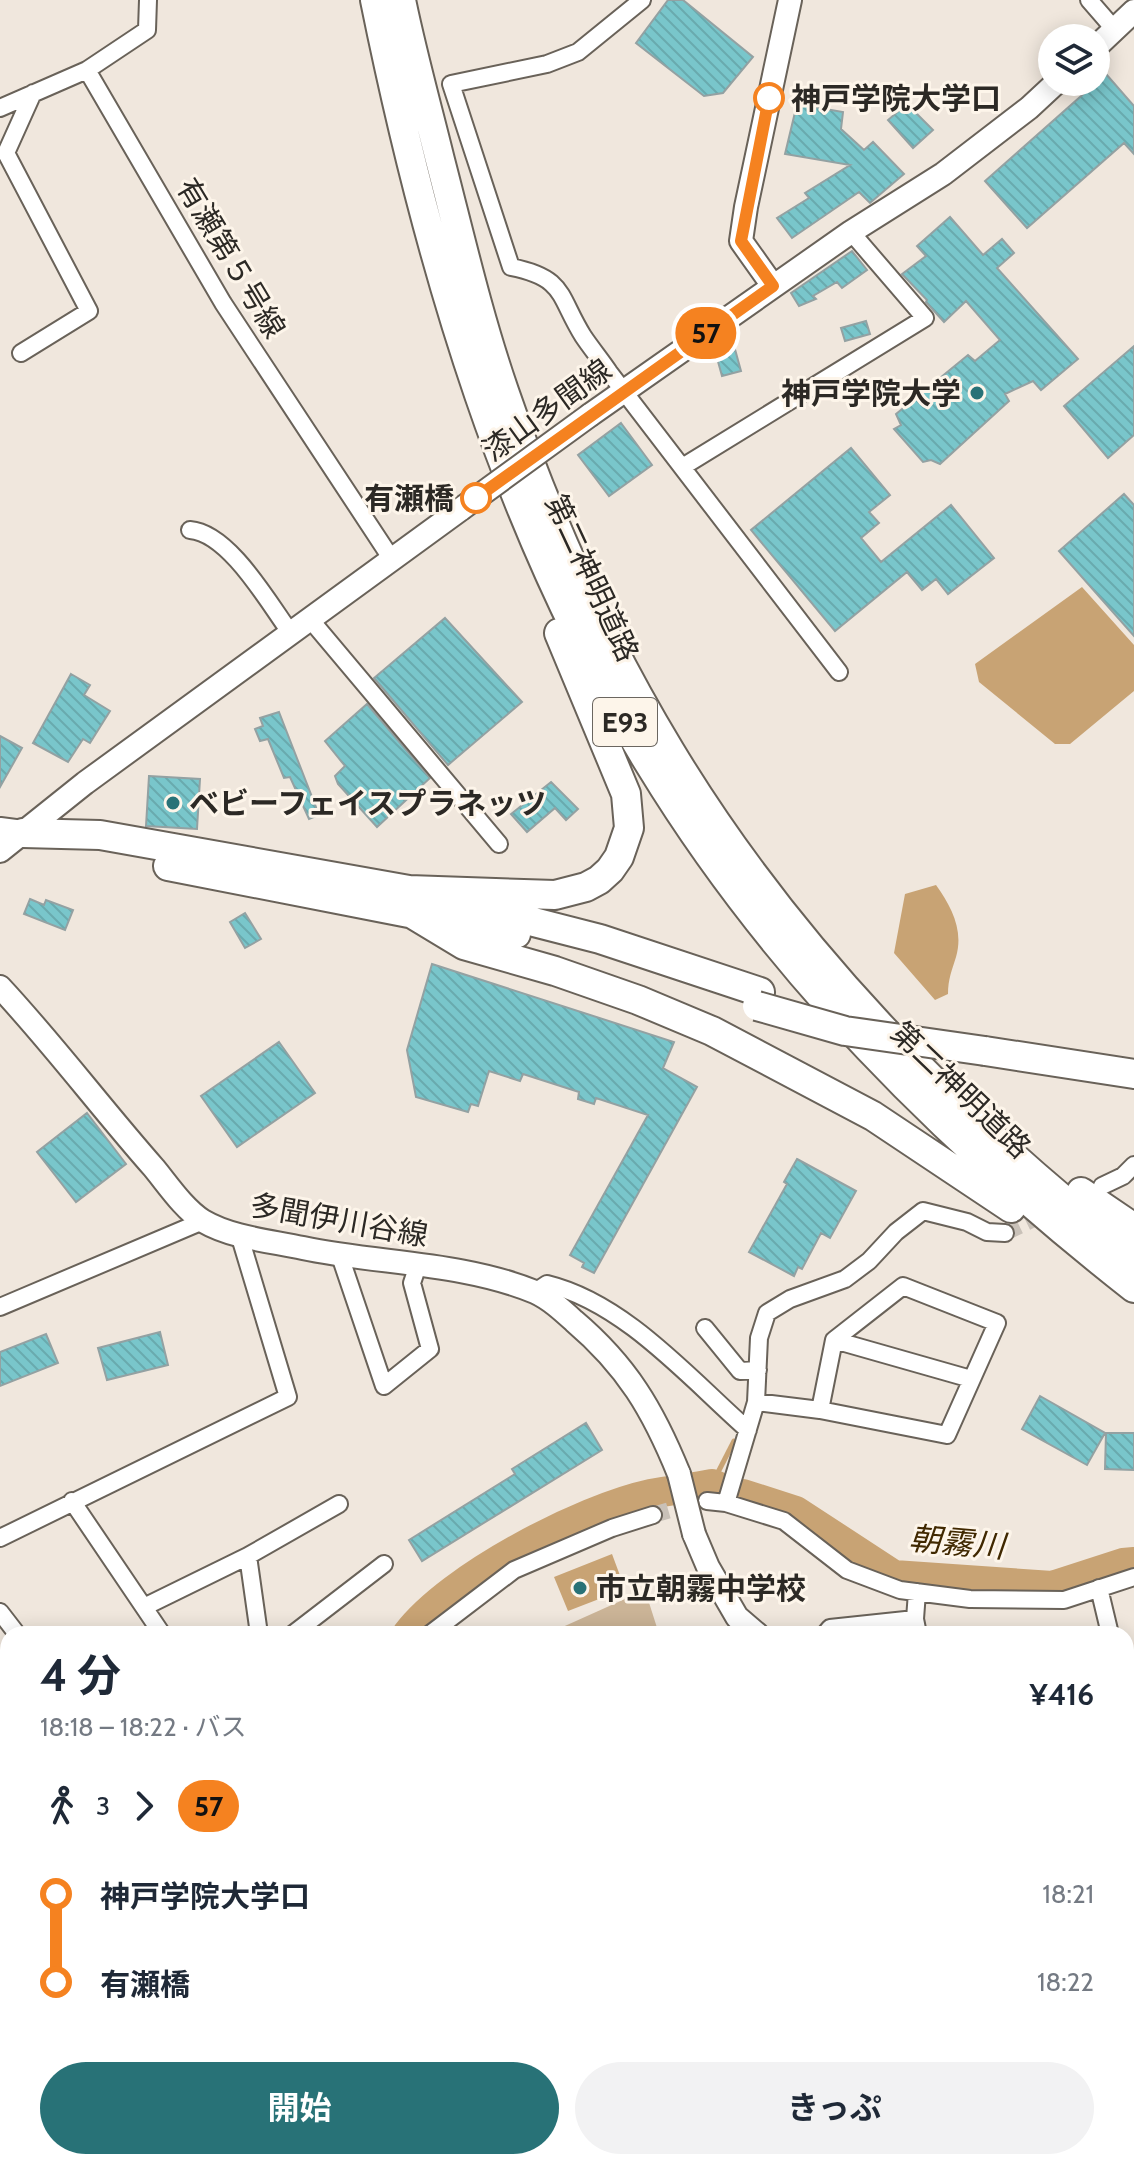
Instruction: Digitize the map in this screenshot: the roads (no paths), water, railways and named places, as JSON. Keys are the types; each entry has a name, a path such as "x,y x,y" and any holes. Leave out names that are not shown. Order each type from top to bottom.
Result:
{"highway":[{"name":"第二神明道路","path":"375,0 434,254 482,403 543,558 610,696 650,765 694,833 781,950 887,1069 982,1162 1134,1288"},
{"name":"第二神明道路","path":"401,0 463,250 503,389 559,532 632,686 672,754 745,861 854,997 1005,1149 1134,1257"},
{"path":"410,902 572,892 586,887 610,870 625,843 629,828 629,811 621,777 541,593 472,402 434,254"},
{"path":"12,832 100,835 410,902 600,939 758,999 1134,1074"},
{"path":"410,902 464,945 638,1000 712,1031 873,1116 977,1183 1134,1298"},
{"path":"986,1043 1134,1059"},
{"path":"912,1057 1026,1151 1134,1228"}],"street":[{"path":"0,108 87,70 147,30 148,0"},
{"path":"642,0 578,52 547,64 451,84 511,267 537,272 561,291 582,335 839,672"},
{"path":"773,286 741,241 790,0"},
{"path":"1089,0 1115,30"},
{"path":"1110,34 1134,11"},
{"name":"有瀬第５号線","path":"87,70 223,303 391,558"},
{"path":"21,353 89,311 6,153 33,93"},
{"name":"漆山多聞線","path":"0,851 12,832 85,783 623,391 851,232 943,174 1042,96"},
{"path":"684,466 925,318 851,232"},
{"path":"190,530 200,531 231,553 290,632"},
{"path":"309,618 499,844"},
{"name":"多聞伊川谷線","path":"0,987 45,1036 135,1147 203,1221 239,1234 340,1256 481,1275 535,1292 551,1301 605,1347 640,1392 663,1434 679,1474 694,1534 708,1567 737,1617 748,1626"},
{"path":"1102,1186 1123,1176 1134,1165"},
{"path":"726,1503 756,1402 759,1338 767,1313 790,1299 845,1279 923,1211 967,1222 987,1232 1005,1233"},
{"path":"0,1307 203,1221"},
{"path":"0,1538 288,1397 239,1234"},
{"path":"340,1256 384,1386 430,1349 412,1283 418,1265"},
{"path":"535,1292 547,1284 562,1287 599,1304 631,1325 748,1430"},
{"path":"756,1402 820,1410 947,1435 997,1323 903,1286 834,1340 820,1410"},
{"path":"705,1328 740,1371 758,1370"},
{"path":"834,1340 971,1379"},
{"path":"72,1501 157,1626"},
{"path":"707,1501 726,1503 784,1521 847,1570 900,1590 970,1599 1064,1600 1134,1577"},
{"path":"144,1607 248,1556 339,1504"},
{"path":"440,1626 514,1570 612,1528 653,1515"},
{"path":"248,1556 258,1626"},
{"path":"303,1626 384,1564"},
{"path":"1099,1588 1108,1626"},
{"path":"916,1626 917,1592"}],"waterway":[{"path":"712,1484 734,1441"},
{"name":"朝霧川","path":"414,1626 453,1590 519,1548 554,1530 589,1514 651,1494 712,1484 717,1486"},
{"name":"朝霧川","path":"743,1494 796,1511 894,1575 1052,1586 1134,1562"}],"tunnel":[{"path":"1005,1233 1050,1211"},
{"path":"653,1515 694,1503"}],"place":[{"name":"神戸学院大学口","path":"769,98"},
{"name":"神戸学院大学","path":"977,393"},
{"name":"有瀬橋","path":"476,498"},
{"name":"ベビーフェイスプラネッツ","path":"173,803"},
{"name":"市立朝霧中学校","path":"580,1588"}]}
